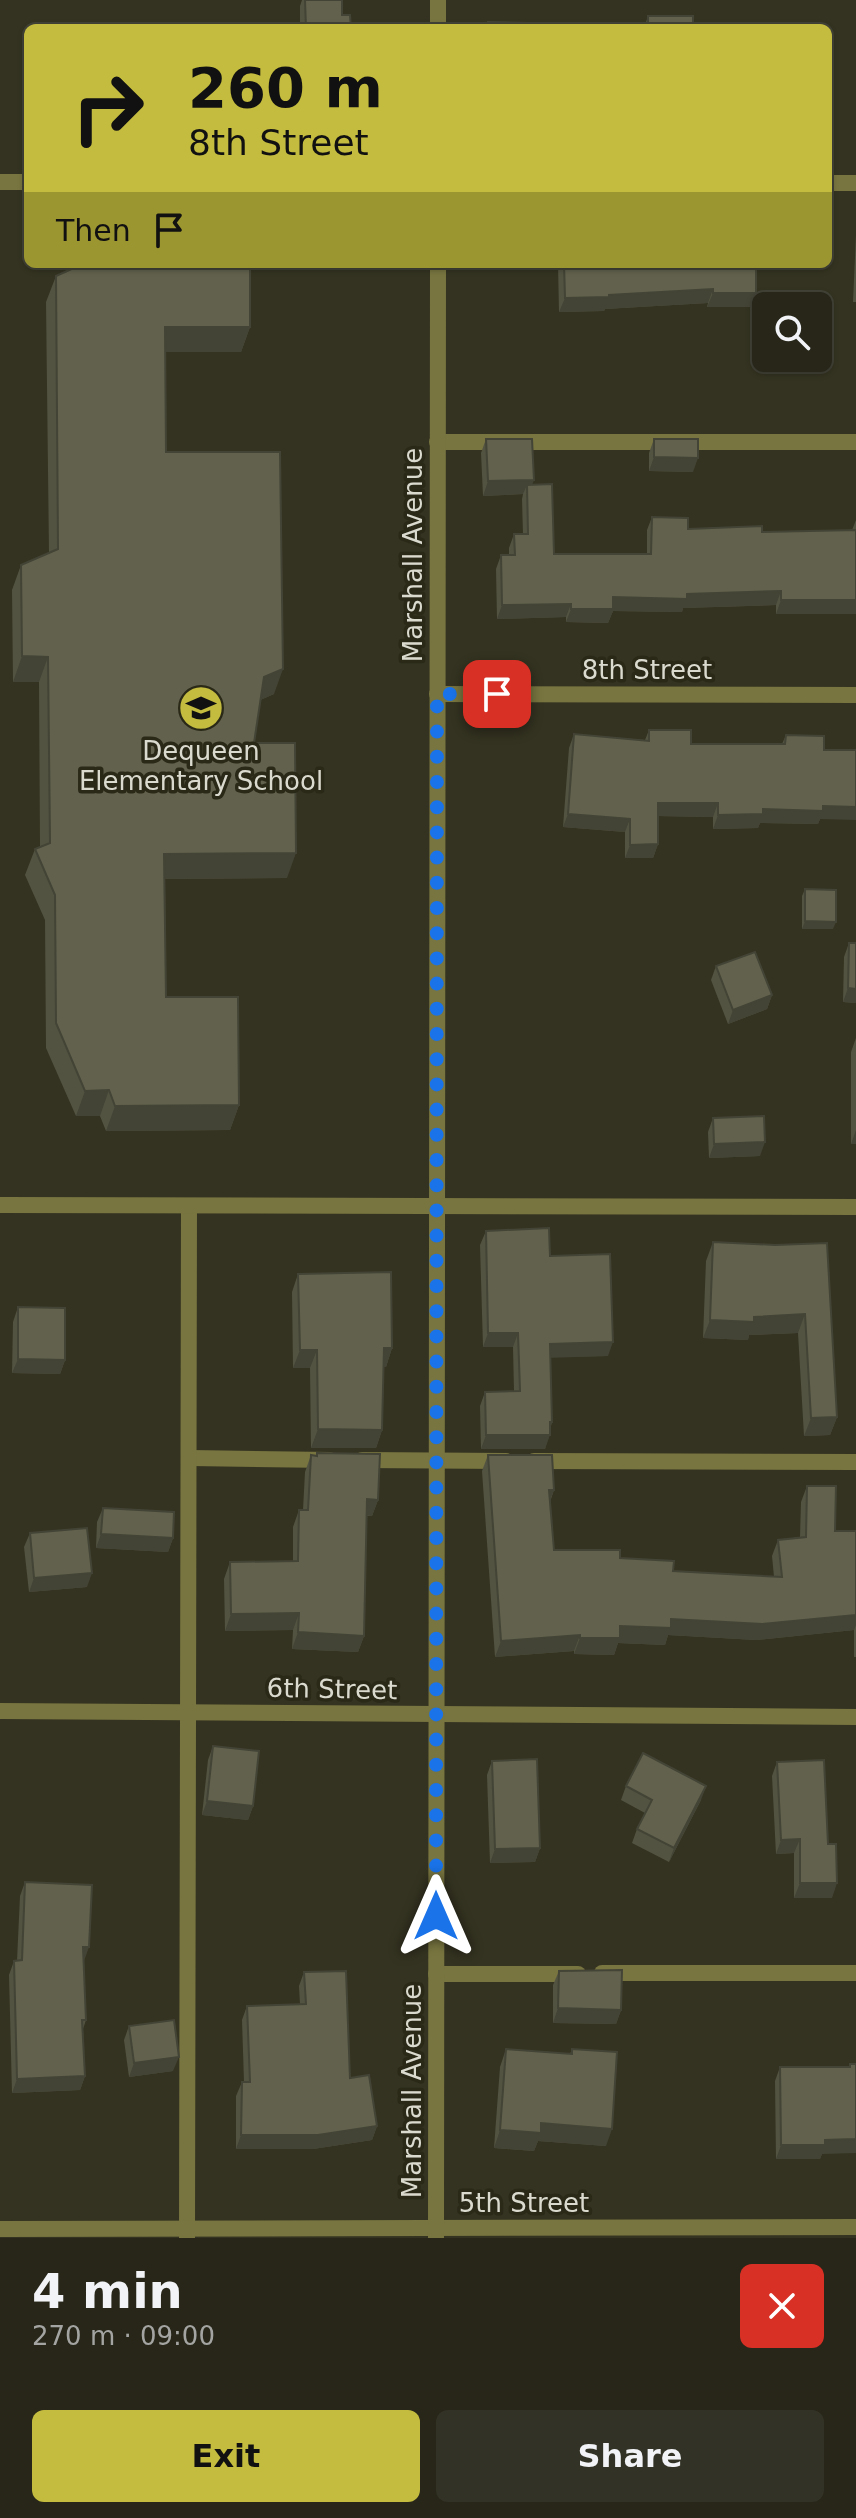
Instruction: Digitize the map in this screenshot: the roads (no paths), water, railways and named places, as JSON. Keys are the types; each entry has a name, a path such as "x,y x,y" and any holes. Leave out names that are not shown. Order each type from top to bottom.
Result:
{"street":[{"path":"438,0 438,24"},
{"path":"0,182 24,182"},
{"path":"832,183 856,183"},
{"name":"Marshall Avenue","path":"436,2233 438,268"},
{"path":"437,442 856,442"},
{"name":"8th Street","path":"437,694 856,695"},
{"path":"0,1205 856,1207"},
{"path":"187,2233 189,1206"},
{"path":"190,1458 856,1462"},
{"name":"6th Street","path":"0,1711 856,1717"},
{"path":"436,1974 856,1973"},
{"name":"5th Street","path":"0,2229 436,2233 856,2227"}],"place":[{"name":"Dequeen Elementary School","path":"201,708"}]}
